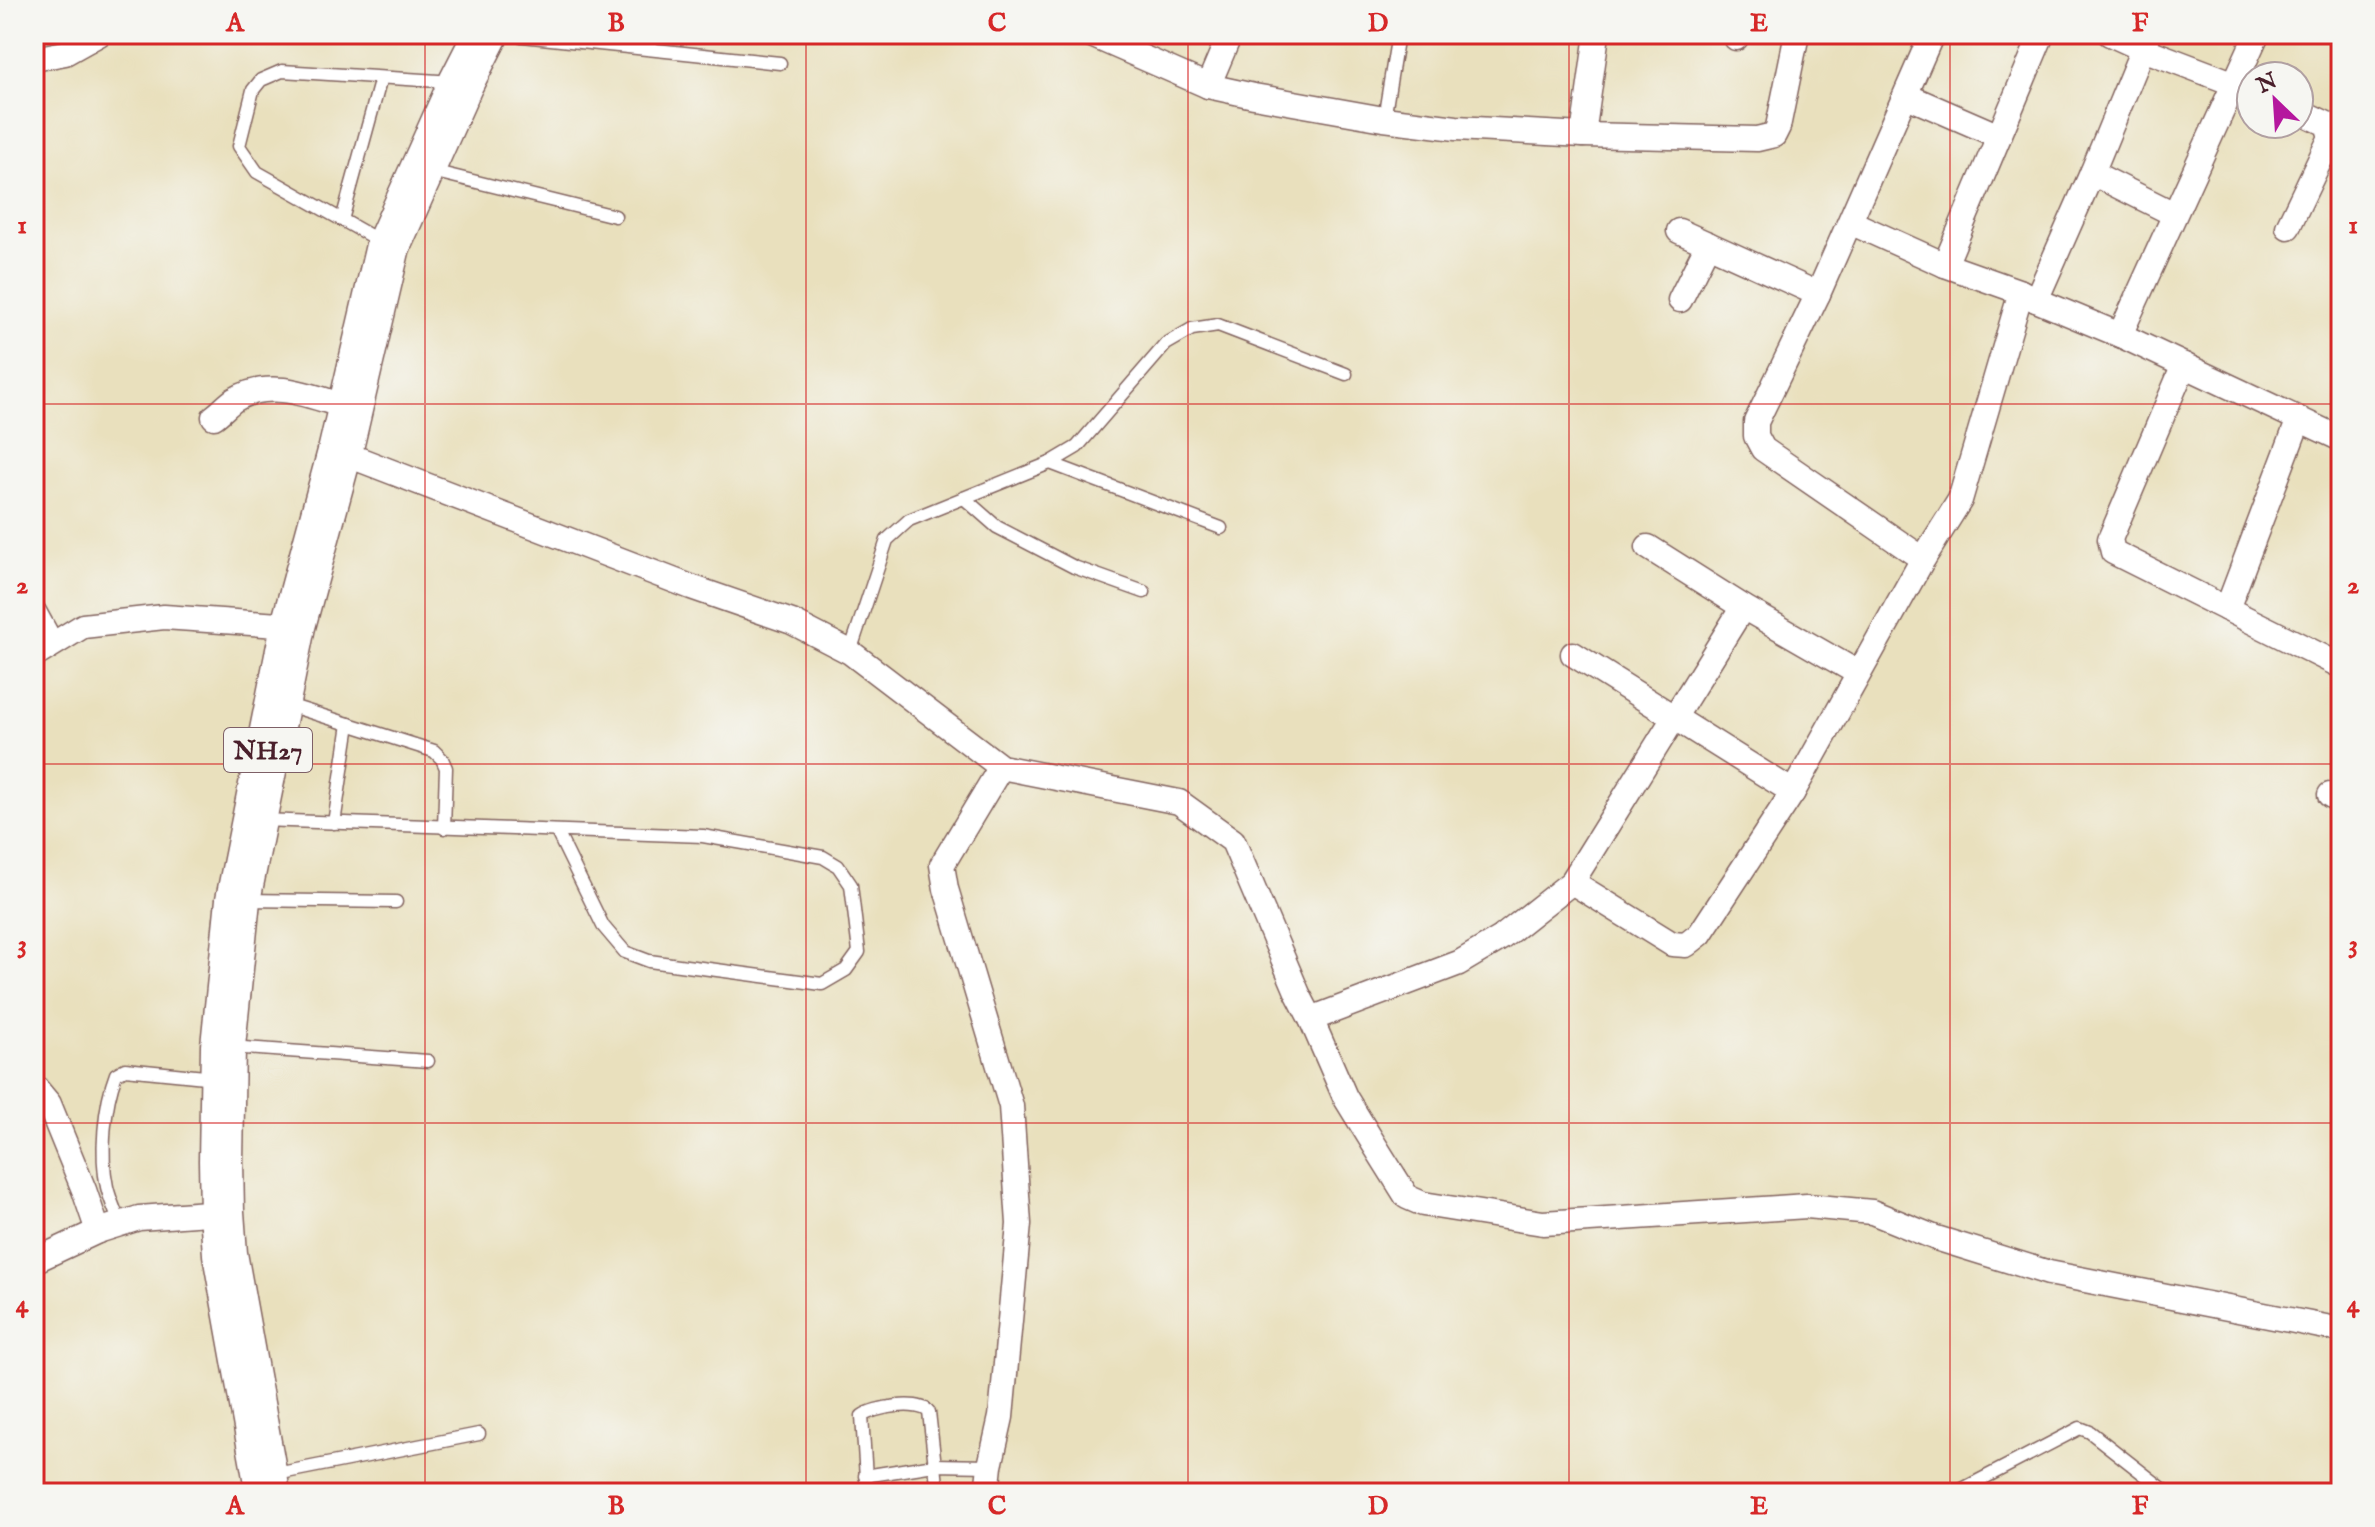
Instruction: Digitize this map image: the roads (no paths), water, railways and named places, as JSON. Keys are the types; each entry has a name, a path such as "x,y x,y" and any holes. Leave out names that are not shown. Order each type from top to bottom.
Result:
{"highway":[{"name":"NH27","path":"267,1484 225,1254 222,1212 223,1062 238,900 293,626 340,452 388,246 486,34"}],"street":[{"path":"34,59 65,53 99,34"},
{"path":"1089,34 1208,86 1384,119 1456,128 1583,135 1757,139 1774,135 1778,127 1797,34"},
{"path":"1208,86 1230,34"},
{"path":"1583,135 1597,34"},
{"path":"1923,559 1763,449 1756,436 1756,422 1818,294 1932,34"},
{"path":"1945,265 2042,34"},
{"path":"2110,34 2146,42 2235,83"},
{"path":"2250,60 2257,34"},
{"path":"1572,882 1672,944 1686,945 1700,934 1793,792 1923,559 1960,500 2028,296 2092,173 2146,42"},
{"path":"1907,96 1999,136"},
{"path":"2120,335 2174,214 2235,99"},
{"path":"2288,227 2331,137 2327,124 2315,118"},
{"path":"2092,173 2174,214"},
{"path":"1850,222 1945,265 2120,335 2341,439"},
{"path":"1679,231 1818,294"},
{"path":"1680,300 1708,244"},
{"path":"2184,365 2110,539 2113,552 2340,661"},
{"path":"214,417 234,400 258,390 289,390 350,408"},
{"path":"2227,609 2299,419"},
{"path":"340,452 691,587 792,622 850,652 1001,767 1179,802 1233,841 1345,1097 1407,1197 1423,1204 1543,1223 1807,1206 1872,1212 1936,1238 2049,1273 2341,1330"},
{"path":"1648,547 1743,607 1858,673"},
{"path":"1311,1019 1459,963 1501,938 1572,882 1743,607"},
{"path":"34,612 43,650 83,626 164,617 293,626"},
{"path":"1573,654 1793,792"},
{"path":"987,1493 1001,1417 1019,1224 1011,1106 946,889 942,865 1001,767"},
{"path":"34,1086 49,1104 84,1190 109,1228"},
{"path":"34,1261 139,1218 222,1212"}],"lane":[{"path":"503,34 780,63"},
{"path":"1384,119 1398,34"},
{"path":"388,246 257,172 239,146 253,90 261,80 282,71 461,83"},
{"path":"342,220 381,78"},
{"path":"423,168 615,216"},
{"path":"850,652 887,540 909,520 1050,463 1077,447 1166,344 1192,329 1218,325 1346,374"},
{"path":"1050,463 1221,528"},
{"path":"964,498 997,527 1061,561 1144,592"},
{"path":"278,701 434,751 446,768 444,828"},
{"path":"334,823 349,724"},
{"path":"254,820 703,836 823,857 838,866 851,885 859,952 846,970 822,984 649,961 625,952 603,926 557,832"},
{"path":"238,900 396,902"},
{"path":"109,1228 104,1162 108,1095 116,1074 125,1069 223,1062 428,1061"},
{"path":"867,1493 862,1416 877,1409 917,1406 925,1407 929,1412 938,1493"},
{"path":"1955,1493 2080,1428 2090,1432 2168,1493"},
{"path":"267,1484 479,1434"},
{"path":"865,1476 934,1465 990,1466"}]}
